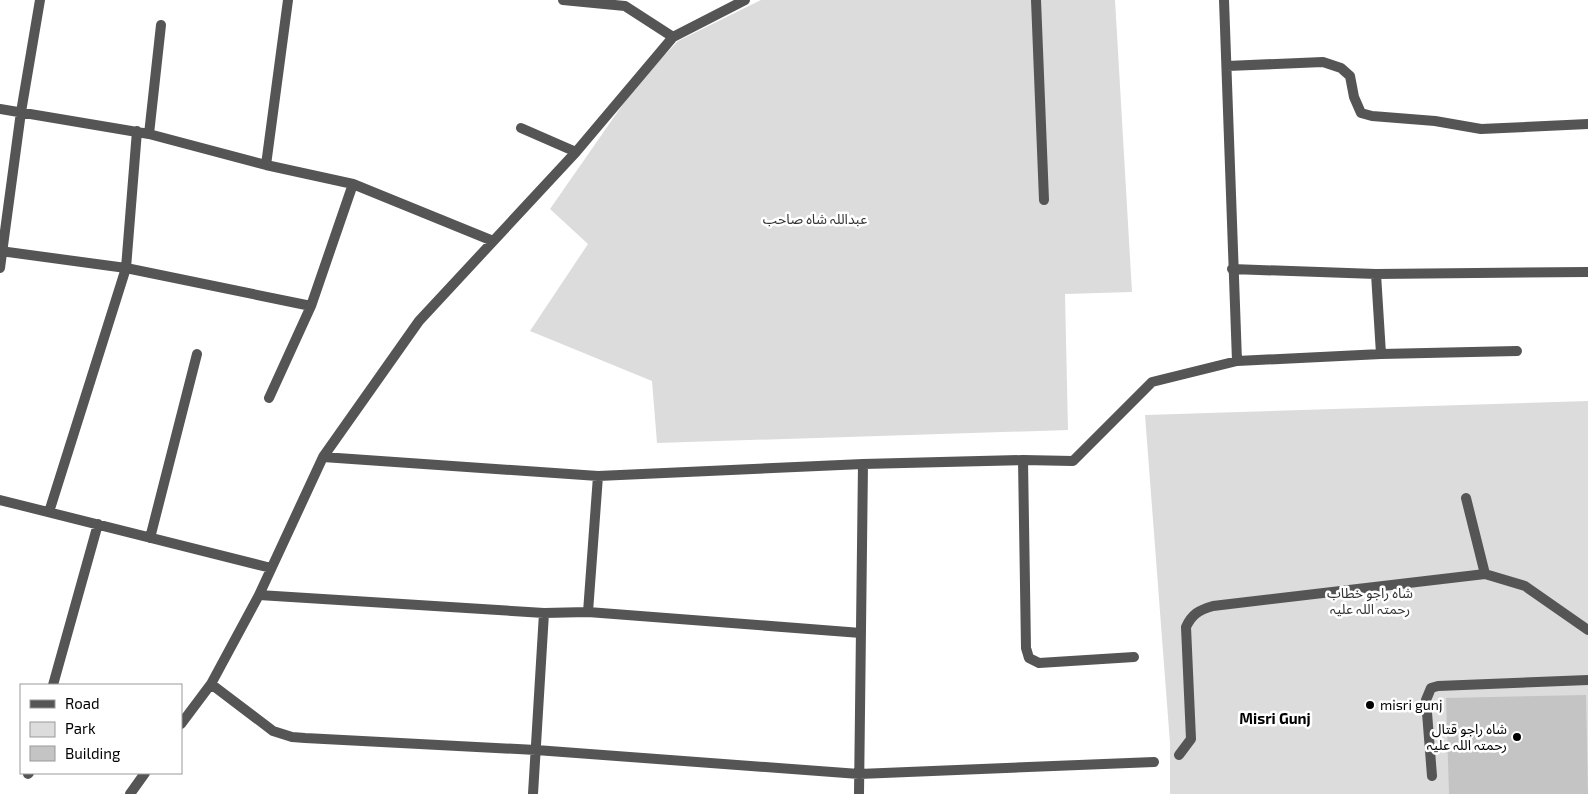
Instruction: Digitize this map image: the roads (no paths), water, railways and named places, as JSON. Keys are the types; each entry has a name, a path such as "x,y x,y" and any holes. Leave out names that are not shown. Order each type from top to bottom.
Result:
{"street":[{"path":"0,268 21,112 40,0"},
{"path":"266,165 288,0"},
{"path":"563,0 626,3 672,37"},
{"path":"182,723 211,684 259,595 323,457 419,321 576,152 672,37 745,0"},
{"path":"1036,0 1044,200"},
{"path":"1224,0 1236,360"},
{"path":"148,134 161,25"},
{"path":"1227,66 1323,62 1341,68 1350,76 1354,97 1361,113 1372,116 1436,121 1481,129 1588,124"},
{"path":"0,109 137,131 266,165 353,184 493,241"},
{"path":"521,128 576,152"},
{"path":"48,512 126,268 137,131"},
{"path":"269,398 311,306 353,184"},
{"path":"1,251 126,268 311,306"},
{"path":"1232,268 1376,274 1588,272"},
{"path":"1376,274 1381,354"},
{"path":"323,457 598,476 863,464 1023,460 1074,461 1152,382 1236,360 1517,351"},
{"path":"150,538 197,354"},
{"path":"1023,460 1026,648 1029,658 1039,662 1134,657"},
{"path":"859,794 863,464"},
{"path":"588,612 598,476"},
{"path":"1466,498 1485,574"},
{"path":"0,500 271,568"},
{"path":"53,684 98,524"},
{"path":"1179,755 1191,739 1186,627 1191,616 1200,610 1213,606 1485,574 1525,586 1588,630"},
{"path":"259,595 544,613 588,612 861,633"},
{"path":"533,794 544,613"},
{"path":"1432,776 1426,700 1431,688 1438,686 1588,680"},
{"path":"211,684 273,731 292,737 536,750 859,774 1154,762"},
{"path":"130,794 144,774"}],"place":[{"name":"misri gunj","path":"1370,705"},
{"name":"شاہ راجو قتال رحمتہ اللہ علیہ","path":"1517,737"}],"district":[{"name":"Misri Gunj","path":"1275,719"}],"park label":[{"name":"عبداللہ شاہ صاحب","path":"815,219"},
{"name":"شاہ راجو خطاب رحمتہ اللہ علیہ","path":"1370,602"}]}
